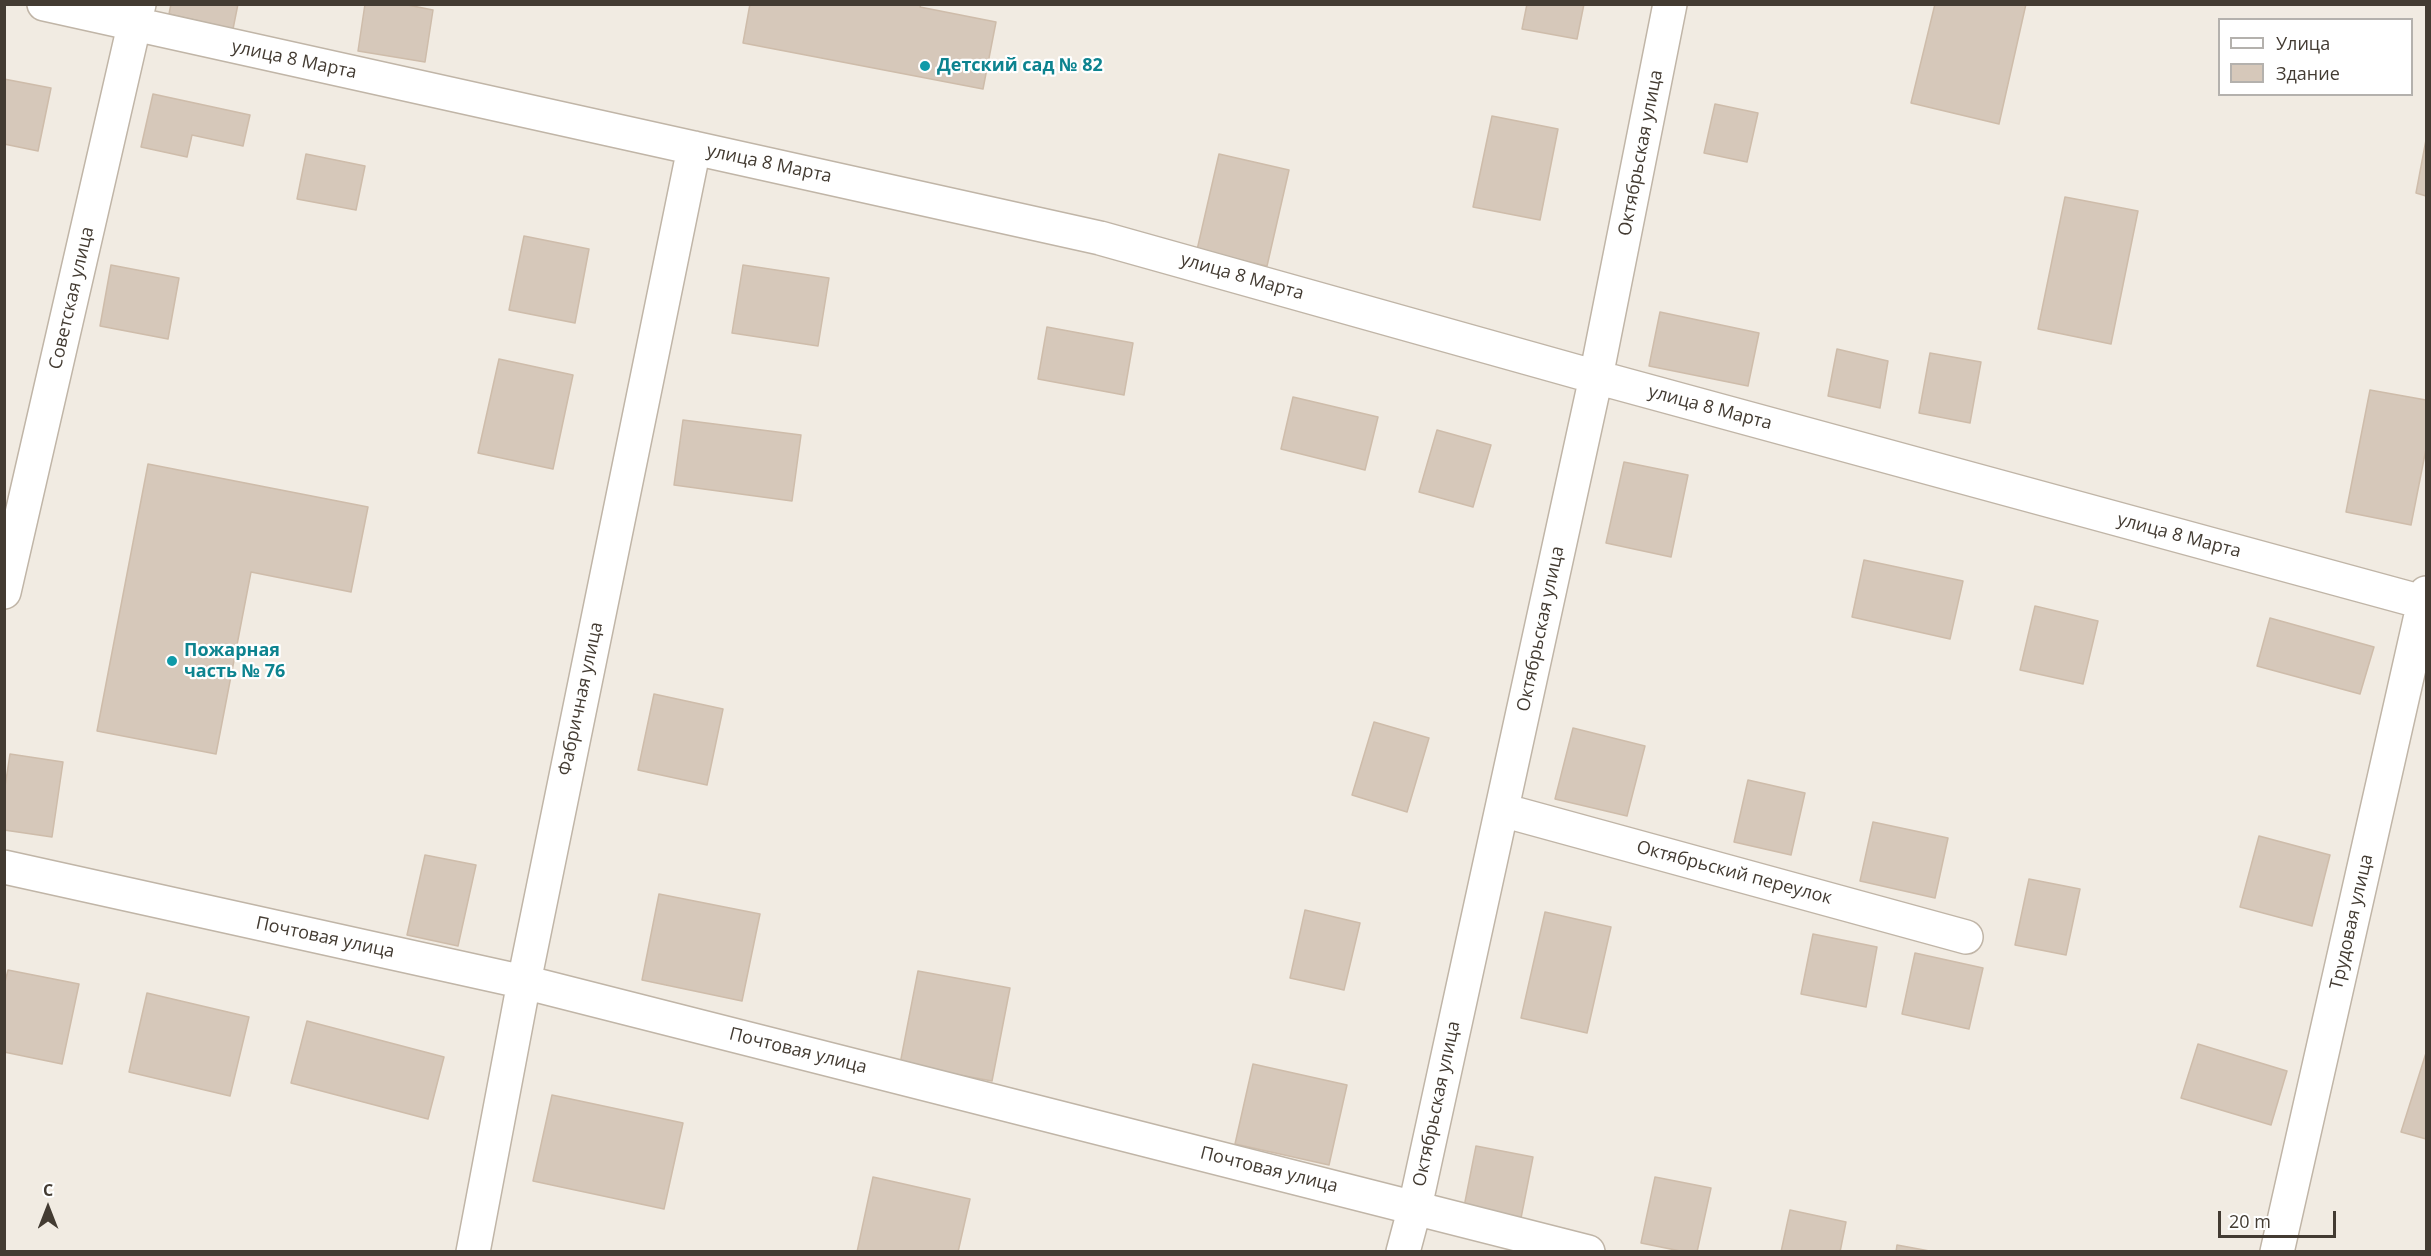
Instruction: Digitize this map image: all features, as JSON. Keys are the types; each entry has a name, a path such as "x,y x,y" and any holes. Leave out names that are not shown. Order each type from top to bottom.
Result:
{"street":[{"name":"улица 8 Марта","path":"44,4 136,15 694,148 1100,238 1596,377 2426,600"},
{"name":"Октябрьская улица","path":"1403,1251 1415,1207 1596,377 1670,4"},
{"name":"Советская улица","path":"4,592 136,15"},
{"name":"Фабричная улица","path":"473,1251 524,982 694,148"},
{"name":"Трудовая улица","path":"2277,1251 2426,600"},
{"name":"Октябрьский переулок","path":"1502,810 1966,937"},
{"name":"Почтовая улица","path":"4,867 524,982 1588,1251"}],"building":[{"path":"171,4 238,4 233,29 169,14"},
{"path":"365,4 403,4 433,10 425,62 358,51"},
{"name":"Детский сад № 82","path":"750,4 921,4 920,7 996,22 983,89 743,43"},
{"path":"1527,4 1584,4 1577,39 1522,29"},
{"path":"1935,4 2026,4 1999,124 1911,103"},
{"path":"4,79 51,88 38,151 4,144"},
{"path":"153,94 250,115 243,146 192,135 187,157 141,147"},
{"path":"1715,104 1758,113 1747,162 1704,153"},
{"path":"1492,116 1558,129 1540,220 1473,207"},
{"path":"2426,140 2426,196 2416,193"},
{"path":"306,154 365,166 356,210 297,199"},
{"path":"1219,154 1289,170 1267,266 1197,250"},
{"path":"2065,197 2138,211 2111,344 2038,329"},
{"path":"524,236 589,249 575,323 509,310"},
{"path":"111,265 179,278 168,339 100,326"},
{"path":"743,265 829,278 818,346 732,333"},
{"path":"1660,312 1759,333 1748,386 1649,366"},
{"path":"1047,327 1133,343 1124,395 1038,379"},
{"path":"1837,349 1888,361 1880,408 1828,396"},
{"path":"1930,353 1981,362 1970,423 1919,413"},
{"path":"499,359 573,375 553,469 478,453"},
{"path":"2370,390 2426,400 2426,449 2411,525 2346,512"},
{"path":"1293,397 1378,417 1365,470 1281,449"},
{"path":"683,420 801,435 792,501 674,485"},
{"path":"1437,430 1491,445 1473,507 1419,492"},
{"path":"1624,462 1688,475 1671,557 1606,543"},
{"name":"Пожарная часть № 76","path":"148,464 368,507 351,592 251,572 216,754 97,731"},
{"path":"1864,560 1963,581 1950,639 1852,617"},
{"path":"2035,606 2098,621 2083,684 2020,670"},
{"path":"2270,618 2374,647 2360,694 2257,666"},
{"path":"654,694 723,709 707,785 638,770"},
{"path":"1374,722 1429,738 1407,812 1352,795"},
{"path":"1573,728 1645,746 1627,816 1555,799"},
{"path":"10,754 63,762 52,837 4,830 4,793"},
{"path":"1748,780 1805,793 1791,855 1734,842"},
{"path":"1873,822 1948,838 1935,898 1860,881"},
{"path":"2259,836 2330,855 2312,926 2240,907"},
{"path":"425,855 476,865 458,946 407,935"},
{"path":"2029,879 2080,889 2066,955 2015,945"},
{"path":"659,894 760,914 742,1001 642,980"},
{"path":"1305,910 1360,923 1344,990 1290,978"},
{"path":"1545,912 1611,927 1587,1033 1521,1018"},
{"path":"1813,934 1877,947 1866,1007 1801,994"},
{"path":"1915,953 1983,968 1969,1029 1902,1014"},
{"path":"8,970 79,984 62,1064 4,1052 4,986"},
{"path":"918,971 1010,988 992,1081 900,1064"},
{"path":"147,993 249,1017 230,1096 129,1072"},
{"path":"307,1021 444,1057 428,1119 291,1083"},
{"path":"2198,1044 2287,1071 2271,1125 2181,1098"},
{"path":"2426,1053 2426,1139 2401,1132"},
{"path":"1253,1064 1347,1085 1329,1165 1235,1144"},
{"path":"552,1095 683,1123 664,1209 533,1181"},
{"path":"1476,1146 1533,1157 1520,1223 1463,1212"},
{"path":"873,1177 970,1199 958,1252 857,1252"},
{"path":"1655,1177 1711,1188 1697,1252 1685,1252 1641,1243"},
{"path":"1790,1210 1846,1222 1840,1252 1781,1252"},
{"path":"1897,1245 1935,1252 1896,1252"}],"place":[{"name":"Детский сад № 82","path":"925,66"},
{"name":"Пожарная часть № 76","path":"172,661"}]}
